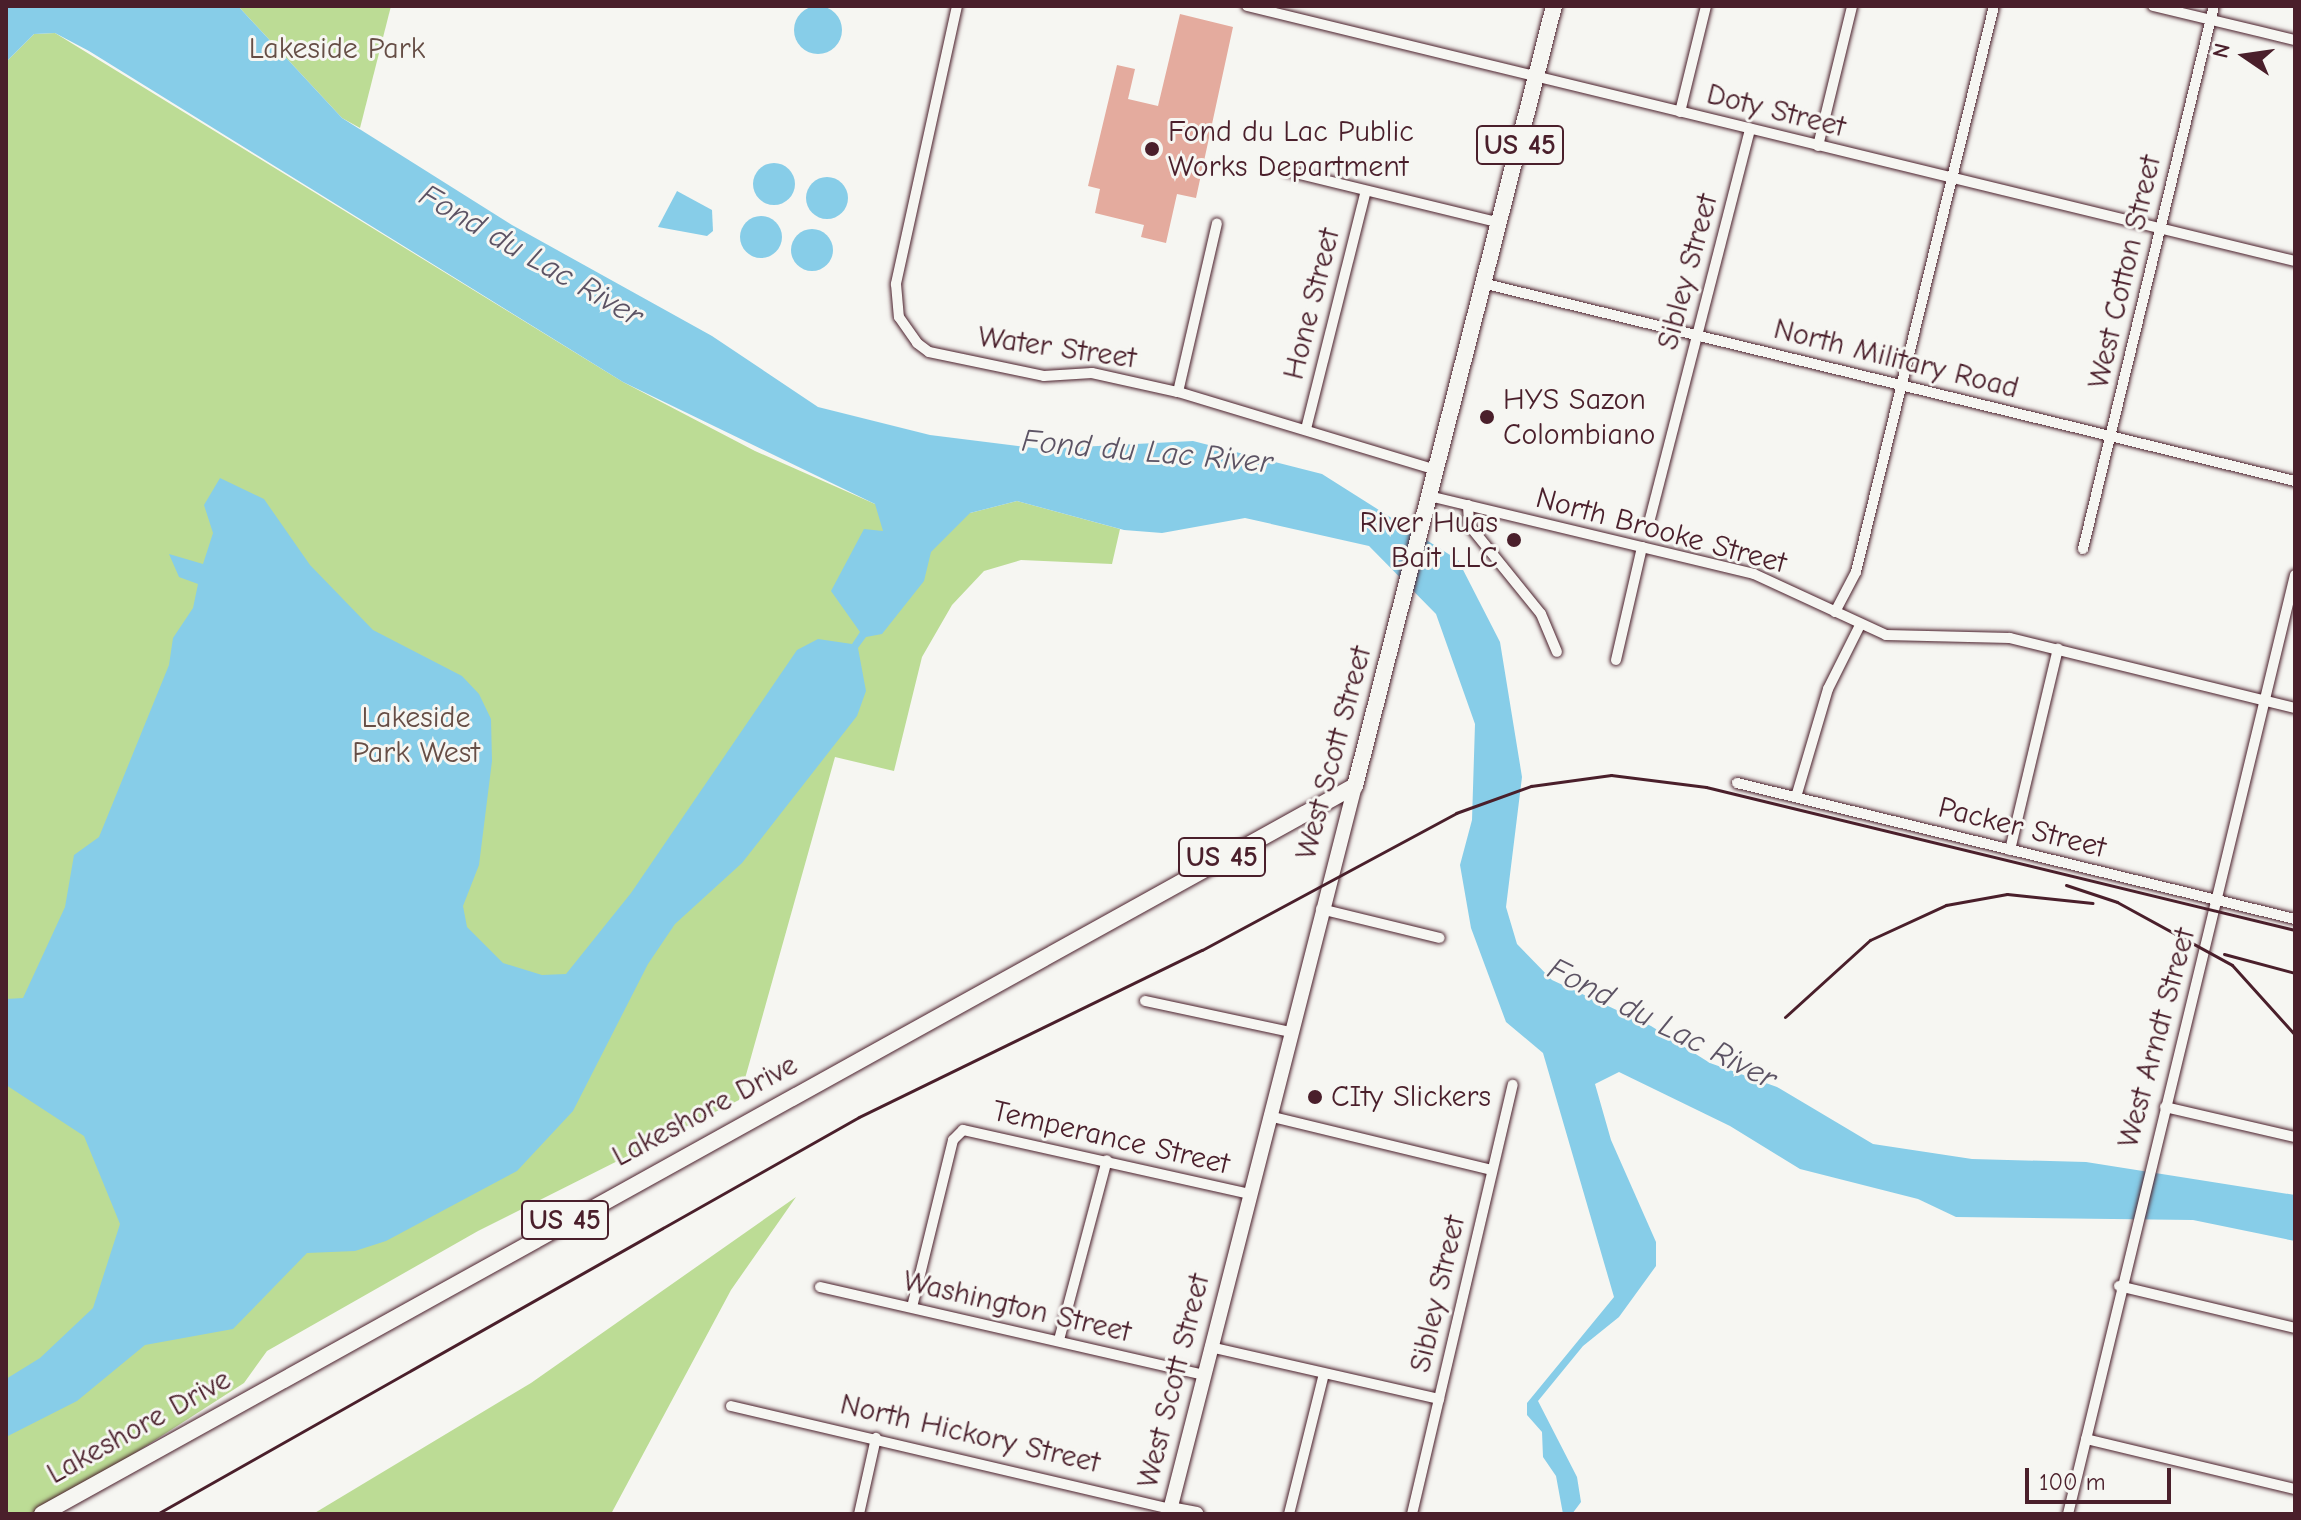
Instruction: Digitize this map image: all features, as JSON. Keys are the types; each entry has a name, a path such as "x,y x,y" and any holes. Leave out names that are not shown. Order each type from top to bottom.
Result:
{"main road":[{"name":"West Scott Street","path":"1170,1511 1321,909 1486,284 1554,6"},
{"name":"Lakeshore Drive","path":"42,1514 1355,786"},
{"name":"North Hickory Street","path":"1170,1511 1197,1514"}],"street":[{"name":"Water Street","path":"957,6 896,281 904,327 929,352 1044,376 1092,373 1178,392 1436,470"},
{"name":"Doty Street","path":"1247,6 2295,261"},
{"path":"1680,112 1706,6"},
{"path":"1818,146 1852,6"},
{"path":"1835,612 1856,572 1955,180 1994,6"},
{"path":"2153,6 2295,40"},
{"name":"West Cotton Street","path":"2083,549 2214,6"},
{"name":"Sibley Street","path":"1650,519 1750,129"},
{"path":"1287,171 1501,223"},
{"name":"Hone Street","path":"1306,429 1366,191"},
{"path":"1178,392 1217,223"},
{"name":"North Military Road","path":"1486,284 2295,481"},
{"name":"North Brooke Street","path":"1429,496 1772,580 1860,625 1902,638 2010,638 2295,708"},
{"path":"1468,505 1469,525 1541,614 1557,652"},
{"path":"1616,660 1642,547"},
{"name":"West Arndt Street","path":"2068,1514 2155,1137 2218,902 2295,575"},
{"path":"1796,797 1826,692 1860,625"},
{"path":"2010,850 2058,649"},
{"name":"Packer Street","path":"1737,783 2295,919"},
{"path":"1321,909 1440,938"},
{"path":"1145,1001 1291,1032"},
{"name":"Sibley Street","path":"1412,1514 1513,1085"},
{"path":"2165,1107 2295,1137"},
{"path":"1269,1116 1492,1170"},
{"name":"Temperance Street","path":"912,1307 953,1140 961,1131 1107,1160 1250,1194"},
{"path":"1059,1340 1107,1160"},
{"path":"2119,1286 2295,1328"},
{"name":"Washington Street","path":"820,1287 1203,1375"},
{"path":"1210,1347 1439,1399"},
{"path":"1289,1514 1324,1374"},
{"name":"North Hickory Street","path":"731,1406 876,1438 1170,1511"},
{"path":"859,1514 876,1438"},
{"path":"2086,1439 2295,1489"}],"green space":[{"name":"Lakeside Park","path":"238,6 391,6 360,128 342,118"},
{"name":"Lakeside Park West","path":"55,33 623,382 755,451 875,504 970,513 1017,501 1120,529 1112,564 1021,560 984,571 952,605 922,657 894,771 835,757 739,1100 478,1231 267,1351 244,1383 104,1473 31,1514 6,1514 6,62 34,34"},
{"path":"796,1197 731,1290 611,1514 313,1514 531,1383"}],"water":[{"name":"Fond du Lac River","path":"6,6 238,6 342,118 512,225 712,336 818,407 930,435 1041,449 1193,441 1322,474 1458,560 1500,642 1522,777 1506,907 1517,944 1552,980 1651,1026 1710,1063 1777,1087 1873,1144 1972,1159 2086,1162 2295,1195 2295,1241 2193,1220 1956,1217 1918,1199 1800,1169 1730,1126 1619,1072 1595,1084 1611,1140 1656,1242 1656,1266 1619,1317 1583,1346 1538,1401 1577,1477 1581,1502 1572,1514 1563,1514 1556,1476 1543,1457 1542,1432 1527,1415 1527,1403 1614,1297 1543,1053 1506,1022 1471,928 1460,865 1472,820 1475,724 1436,614 1369,546 1245,518 1162,533 1124,530 1017,501 970,513 931,552 924,581 882,634 866,637 858,648 866,691 857,716 742,863 675,924 648,964 573,1111 517,1171 386,1241 355,1251 307,1253 233,1329 145,1345 77,1401 6,1437 6,1379 40,1358 93,1308 120,1224 84,1136 6,1085 6,999 23,998 65,907 74,855 99,837 169,665 173,638 193,608 198,584 179,577 169,554 203,564 213,533 204,505 220,478 264,499 310,565 373,630 462,676 479,694 491,719 492,761 479,865 463,906 467,927 503,963 542,975 566,974 631,893 797,650 818,639 852,644 860,632 831,591 864,529 883,531 875,504 623,382 89,51 55,33 34,34 6,62"},
{"path":"818,6 835,13 842,30 835,47 818,54 801,47 794,30 801,13"},
{"path":"774,163 789,169 795,184 789,199 774,205 759,199 753,184 759,169"},
{"path":"827,177 842,183 848,198 842,213 827,219 812,213 806,198 812,183"},
{"path":"677,191 712,210 713,231 707,236 658,227"},
{"path":"761,216 776,222 782,237 776,252 761,258 746,252 740,237 746,222"},
{"path":"812,229 827,235 833,250 827,265 812,271 797,265 791,250 797,235"}],"building":[{"name":"Fond du Lac Public Works Department","path":"1180,14 1233,27 1196,198 1177,194 1166,243 1141,237 1144,225 1095,213 1100,189 1088,186 1117,65 1135,69 1128,99 1158,106"}],"railway":[{"path":"157,1514 859,1117 1202,950 1456,813 1531,786 1611,775 1706,787 2295,930"},
{"path":"2066,885 2117,902 2232,965 2295,1035"},
{"path":"1785,1017 1870,940 1946,905 2007,894 2093,903"},
{"path":"2224,954 2295,973"}],"place":[{"name":"Fond du Lac Public Works Department","path":"1152,149"},
{"name":"HYS Sazon Colombiano","path":"1487,417"},
{"name":"River Huas Bait LLC","path":"1514,540"},
{"name":"CIty Slickers","path":"1315,1097"}]}
